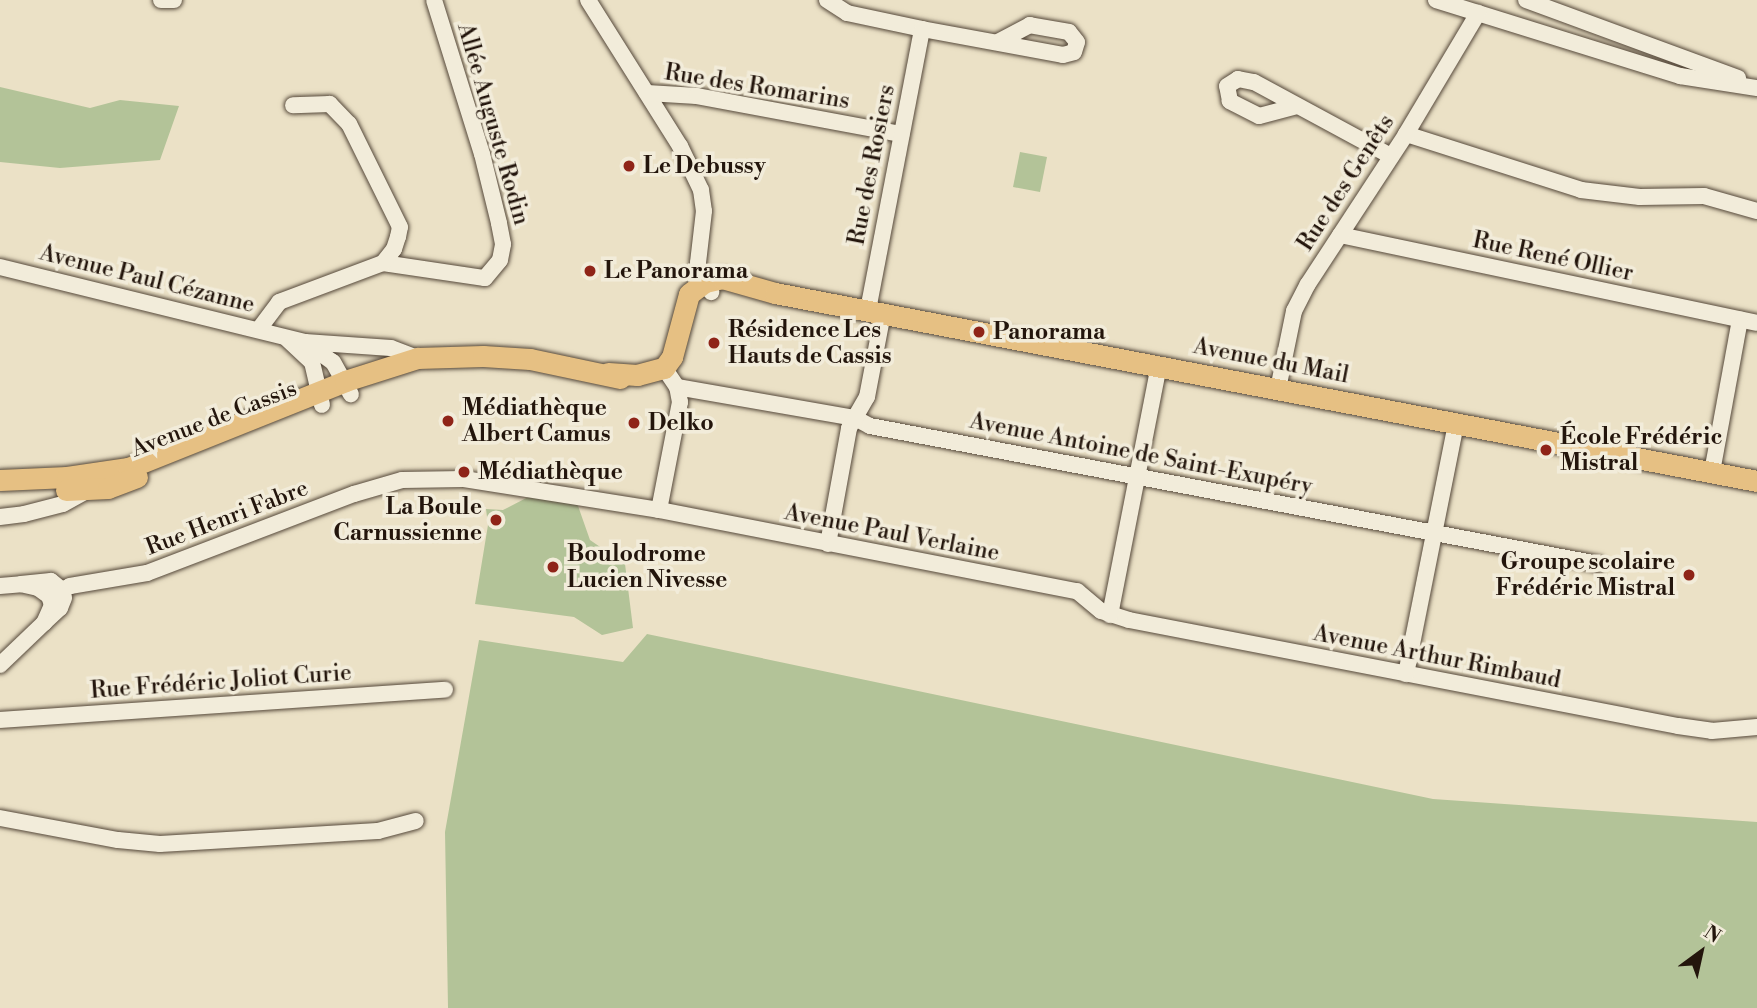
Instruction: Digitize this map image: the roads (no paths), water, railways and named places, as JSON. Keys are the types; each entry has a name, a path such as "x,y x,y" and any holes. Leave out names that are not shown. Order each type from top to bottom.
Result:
{"main road":[{"name":"Avenue du Mail","path":"708,287 722,278 775,293 1757,481"},
{"path":"671,378 671,357 685,303 694,289 708,287"},
{"name":"Avenue de Cassis","path":"0,492 54,493 122,483 417,358 483,355 530,359 608,373 643,385 662,383 671,378"},
{"name":"Avenue de Cassis","path":"348,387 439,358"},
{"name":"Avenue de Cassis","path":"0,480 54,493 320,399"}],"street":[{"path":"161,0 174,0"},
{"name":"Allée Auguste Rodin","path":"383,263 485,278 500,260 503,243 482,154 434,0"},
{"path":"588,0 680,146 702,190 704,211 698,263 708,287"},
{"path":"827,0 847,13 998,42"},
{"path":"1436,0 1684,77 1757,86"},
{"path":"1526,0 1757,86"},
{"name":"Rue des Genêts","path":"1278,389 1294,311 1406,134 1478,13"},
{"name":"Rue des Rosiers","path":"828,544 851,412 867,397 875,312 901,134 922,29"},
{"path":"1684,59 1693,68 1684,77"},
{"name":"Rue des Romarins","path":"647,93 697,96 901,134"},
{"path":"259,329 279,302 383,263 394,249 400,226 349,124 330,104 293,105"},
{"path":"1297,106 1391,156"},
{"path":"1406,134 1581,190 1640,197 1704,195 1757,211"},
{"name":"Rue René Ollier","path":"1340,235 1757,323"},
{"name":"Avenue Paul Cézanne","path":"0,267 305,342 391,348 417,358"},
{"path":"1712,472 1740,320"},
{"name":"Avenue Paul Cézanne","path":"282,335 312,362 320,399"},
{"name":"Avenue Paul Cézanne","path":"305,342 333,362 348,387"},
{"path":"1110,615 1159,366"},
{"path":"659,510 680,402 671,378"},
{"name":"Avenue Antoine de Saint-Exupéry","path":"671,378 851,412 870,426 1598,564"},
{"path":"1406,674 1455,423"},
{"name":"Rue Henri Fabre","path":"55,592 147,573 384,484 430,478 489,483"},
{"name":"Avenue Paul Verlaine","path":"489,483 659,510 1077,591 1110,615"},
{"path":"0,517 54,493"},
{"path":"0,586 51,581 55,592 64,598 60,608 0,665"},
{"path":"1077,591 1113,598"},
{"name":"Avenue Arthur Rimbaud","path":"1110,615 1713,731 1757,727"},
{"name":"Rue Frédéric Joliot Curie","path":"0,720 445,690"},
{"path":"0,818 118,841 160,844 378,831 416,821"}],"place":[{"name":"Le Debussy","path":"629,166"},
{"name":"Le Panorama","path":"590,271"},
{"name":"Panorama","path":"979,332"},
{"name":"Résidence Les Hauts de Cassis","path":"714,343"},
{"name":"Médiathèque Albert Camus","path":"448,421"},
{"name":"Delko","path":"634,423"},
{"name":"École Frédéric Mistral","path":"1546,450"},
{"name":"Médiathèque","path":"464,472"},
{"name":"La Boule Carnussienne","path":"496,520"},
{"name":"Boulodrome Lucien Nivesse","path":"553,567"},
{"name":"Groupe scolaire Frédéric Mistral","path":"1689,575"}]}
